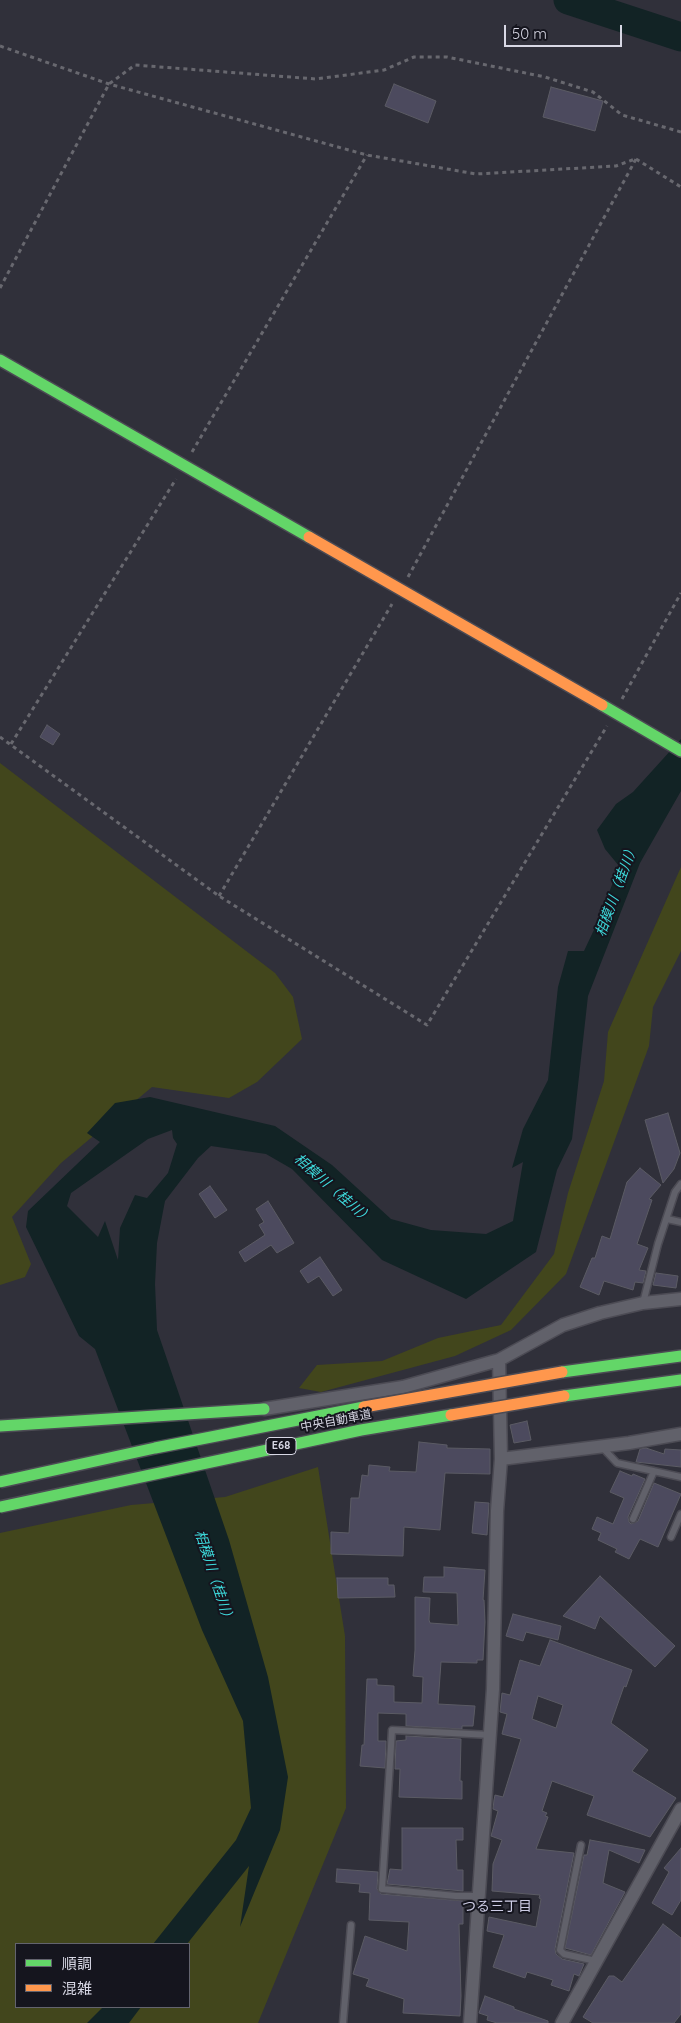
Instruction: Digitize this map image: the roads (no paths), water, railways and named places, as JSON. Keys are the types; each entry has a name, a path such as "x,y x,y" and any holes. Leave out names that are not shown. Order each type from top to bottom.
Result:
{"main road":[{"path":"0,360 681,751"},
{"name":"中央自動車道","path":"0,1482 155,1448 347,1410 562,1372 681,1356"},
{"name":"中央自動車道","path":"0,1507 361,1430 564,1396 681,1380"},
{"path":"1,1426 264,1409"}],"street":[{"path":"264,1409 403,1387 499,1360 563,1325 600,1313 643,1303 681,1299"},
{"path":"470,2023 491,1735 501,1459 499,1360"},
{"path":"501,1459 681,1434"},
{"path":"562,2023 681,1809"}],"lane":[{"path":"643,1303 667,1219 676,1192 681,1184"},
{"path":"667,1219 681,1222"},
{"path":"601,1446 617,1463 681,1477"},
{"path":"633,1519 654,1471"},
{"path":"671,1537 681,1514"},
{"path":"478,1896 456,1896 382,1889 392,1730 491,1735"},
{"path":"581,1845 560,1950 564,1954 596,1961"},
{"path":"343,2023 351,1925"}],"water":[{"name":"相模川（桂川）","path":"681,739 681,791 640,863 588,996 572,1139 557,1170 536,1252 466,1299 382,1260 292,1169 266,1154 211,1146 198,1158 165,1201 157,1243 155,1284 157,1330 229,1540 268,1677 288,1777 280,1830 240,1927 249,1866 188,1943 154,1943 236,1840 251,1808 243,1721 202,1630 95,1349 79,1336 26,1227 28,1211 100,1142 87,1133 115,1103 150,1097 275,1126 332,1165 391,1219 431,1230 486,1234 513,1221 523,1162 512,1168 523,1129 548,1080 558,987 568,951 584,951 600,917 619,866 605,849 597,830 616,804 633,792","holes":["172,1130 173,1138 177,1144 168,1173 147,1198 135,1195 120,1228 118,1260 105,1221 98,1237 67,1206 71,1193 148,1139"]},
{"path":"102,2008 140,2008 129,2023 87,2023"}],"waterway":[{"path":"568,0 681,37"}],"district":[{"name":"つる三丁目","path":"497,1907"}]}
